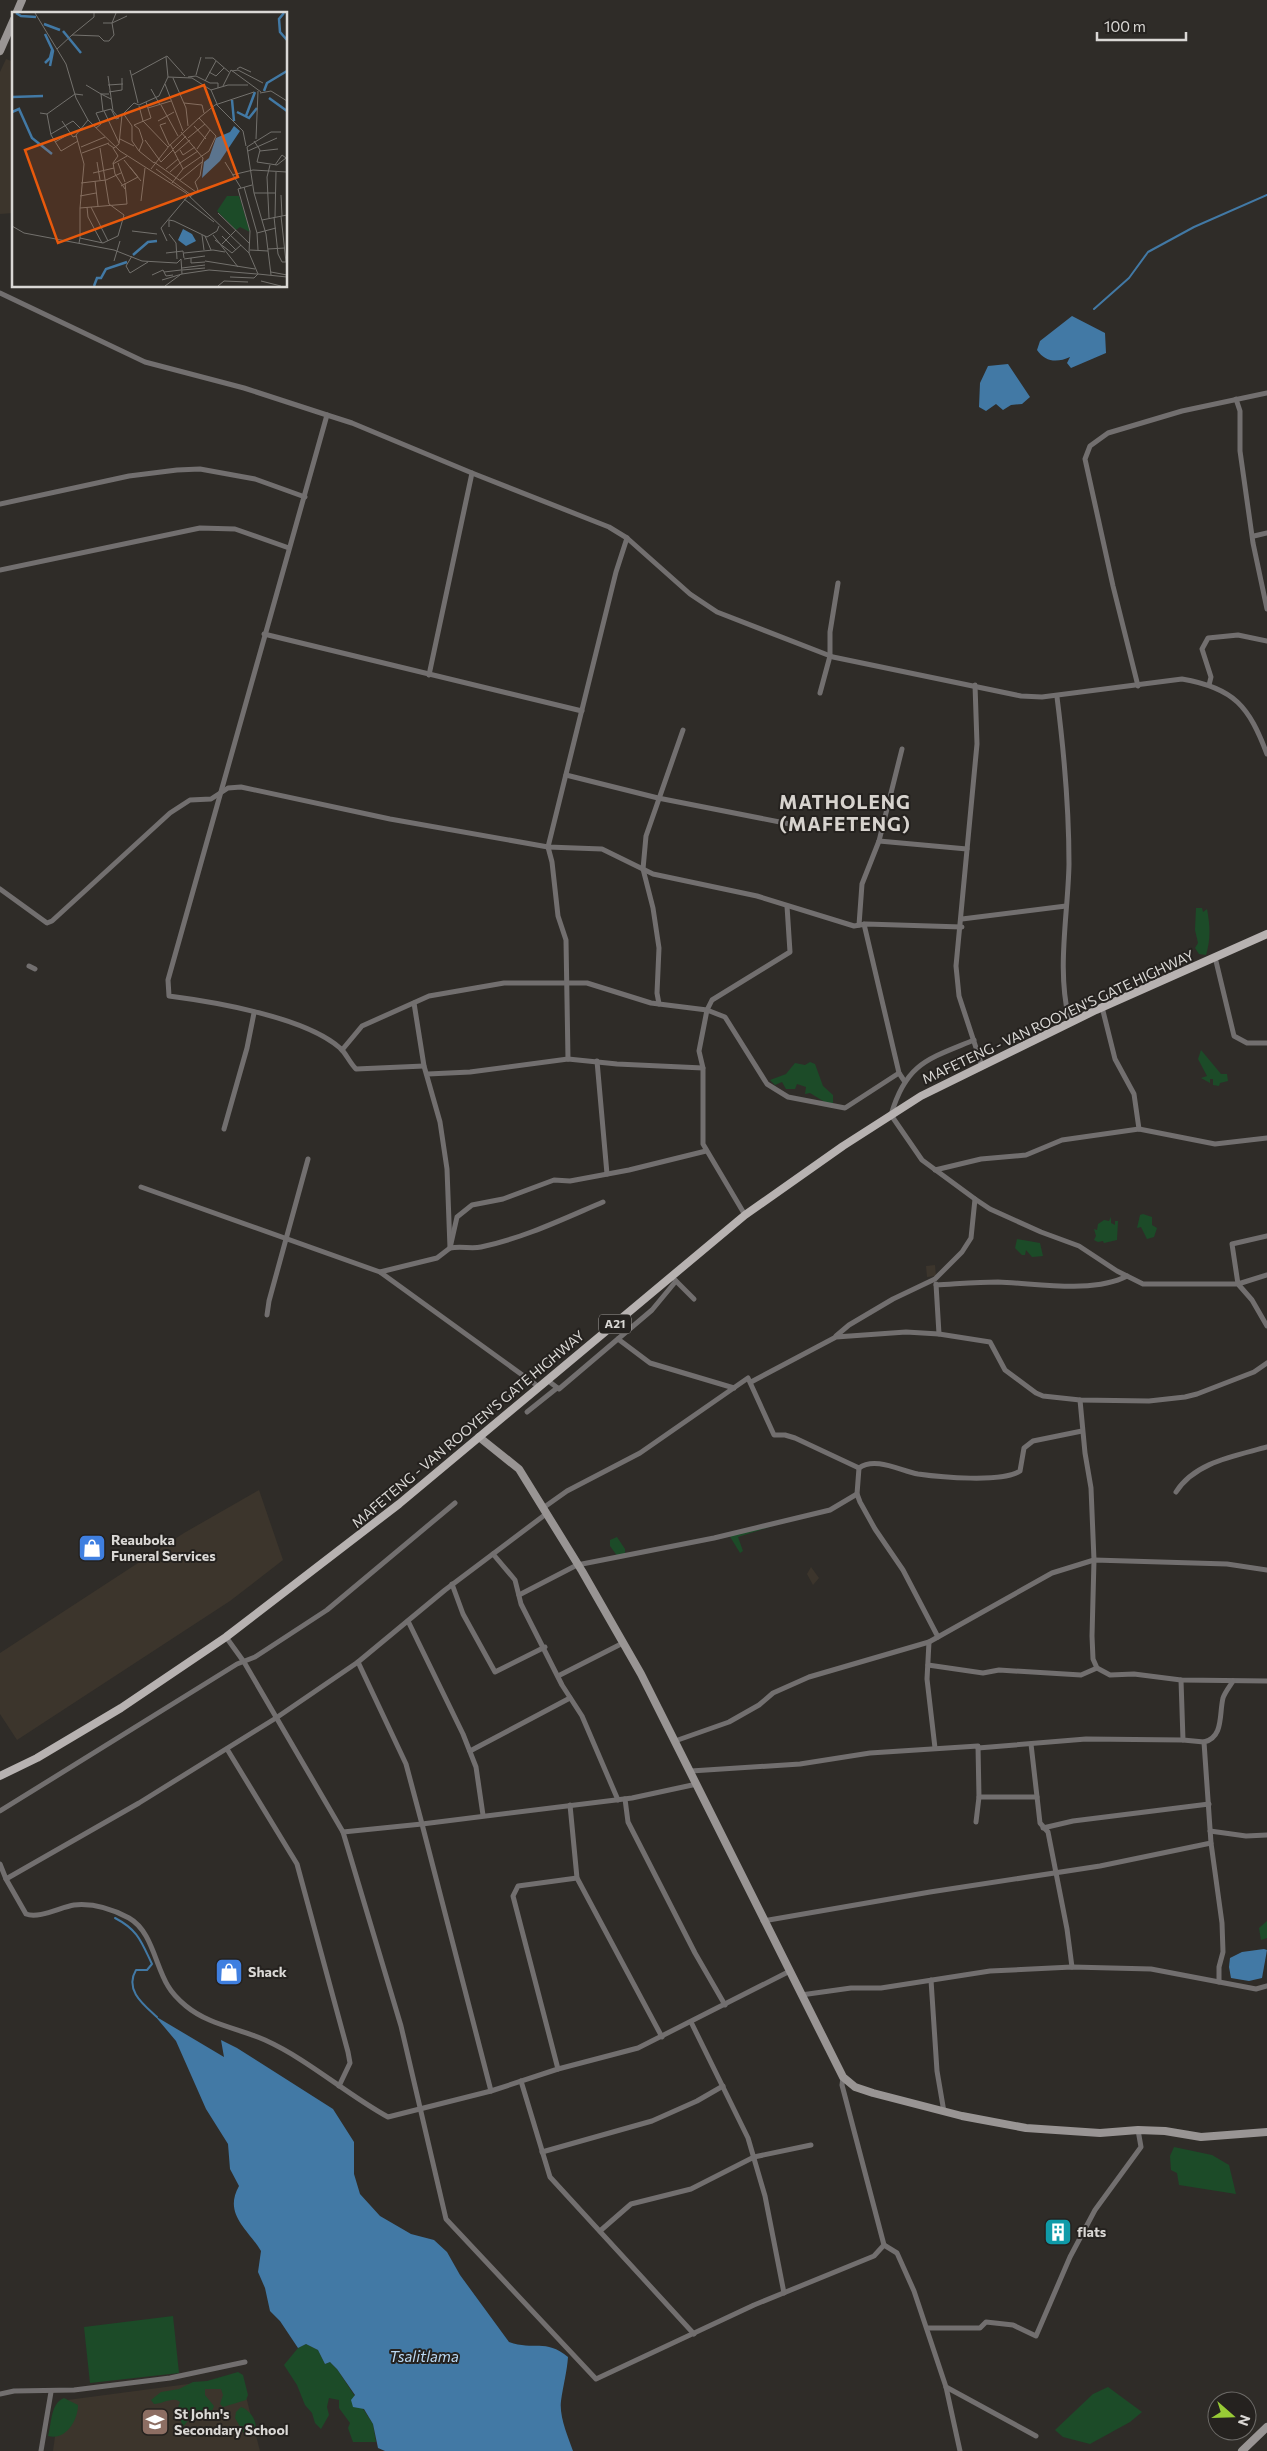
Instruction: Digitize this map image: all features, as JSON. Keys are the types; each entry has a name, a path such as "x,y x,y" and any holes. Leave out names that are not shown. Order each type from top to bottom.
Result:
{"main road":[{"name":"MAFETENG - VAN ROOYEN'S GATE HIGHWAY","path":"0,1776 37,1758 121,1708 226,1637 342,1550 547,1380 674,1279 744,1215 843,1146 921,1096 1102,1007 1267,934"}],"street":[{"path":"17,12 22,0"},
{"path":"0,51 12,24"},
{"path":"0,293 145,362 244,388 352,423 609,527 627,538 690,594 717,612 830,656 1021,696 1057,697 1182,679 1209,685 1221,690 1246,710 1256,724 1267,754"},
{"path":"1138,686 1103,544 1085,459 1086,453 1090,446 1108,433 1158,417 1267,393"},
{"path":"1236,399 1240,411 1240,451 1254,536 1253,543 1267,608"},
{"path":"327,415 168,980 169,996 296,1023 342,1050 346,1060 356,1068 424,1066"},
{"path":"0,504 130,476 177,470 200,470 255,479 305,497"},
{"path":"429,675 472,473"},
{"path":"0,570 200,528 235,529 289,548"},
{"path":"1254,536 1267,533"},
{"path":"568,1059 566,940 558,916 552,862 548,847 614,582 627,538"},
{"path":"820,694 830,656 830,632 838,583"},
{"path":"264,634 582,711"},
{"path":"1209,685 1210,677 1202,649 1208,638 1238,635 1267,641"},
{"path":"975,685 977,744 962,927 956,966 959,996 982,1066"},
{"path":"1057,697 1067,794 1068,864 1063,951 1066,1009 1070,1023"},
{"path":"659,1004 657,993 659,948 653,908 643,869 646,836 683,730"},
{"path":"902,750 879,841 862,884 862,925 899,1073 905,1082"},
{"path":"566,775 658,798 800,826"},
{"path":"0,889 40,920 47,923 52,921 170,813 190,800 211,799 228,788 241,787 390,818 548,847 602,849 653,874 748,894 854,926 962,927"},
{"path":"879,841 967,849"},
{"path":"744,1215 706,1151 702,1128 703,1068 699,1051 707,1010 712,1000 790,952 787,906"},
{"path":"962,919 1066,906"},
{"path":"1215,957 1234,1036 1247,1043 1267,1043"},
{"path":"29,966 35,969"},
{"path":"342,1050 362,1026 429,996 504,983 568,982 587,983 659,1004 707,1010 725,1017 767,1084 788,1097 845,1108 899,1073"},
{"path":"414,1003 424,1066 428,1074 443,1141 450,1248"},
{"path":"1102,1007 1115,1059 1134,1094 1139,1129"},
{"path":"224,1129 247,1048 254,1013"},
{"path":"974,1040 924,1060 905,1082 892,1115 922,1160 990,1209 1041,1232 1080,1246 1143,1284 1238,1284 1267,1275"},
{"path":"428,1074 470,1072 568,1059 703,1068"},
{"path":"598,1061 606,1174"},
{"path":"935,1170 981,1159 1026,1155 1062,1140 1139,1129 1215,1144 1267,1138"},
{"path":"450,1248 457,1218 472,1205 503,1199 554,1180 570,1181 706,1151"},
{"path":"267,1316 269,1300 308,1159"},
{"path":"141,1187 380,1272 539,1387"},
{"path":"939,1334 935,1282 962,1252 971,1238 975,1199"},
{"path":"380,1272 437,1258 450,1248 464,1246 479,1248 527,1235 603,1202"},
{"path":"1267,1236 1232,1244 1238,1284 1252,1300 1267,1326"},
{"path":"751,1382 836,1337 849,1325 886,1303 935,1282 1095,1285 1114,1283 1127,1276"},
{"path":"527,1412 557,1388 559,1389 652,1310 674,1279 694,1299"},
{"path":"836,1337 906,1332 939,1334 990,1342 1005,1370 1036,1393 1043,1396 1080,1400 1149,1401 1185,1397 1254,1372 1267,1363"},
{"path":"618,1339 650,1363 734,1388"},
{"path":"6,1879 139,1803 276,1718 358,1662 568,1491 640,1453 748,1378 774,1435 785,1435 795,1438 859,1468"},
{"path":"547,1380 557,1388"},
{"path":"1080,1400 1082,1431 1091,1488 1094,1560 1092,1636 1093,1659 1097,1668 1107,1675 1134,1674 1181,1680 1267,1681"},
{"path":"938,1637 903,1570 875,1529 857,1494 859,1468 863,1464 889,1465 916,1474 988,1478 1011,1475 1020,1471 1024,1448 1033,1441 1082,1431"},
{"path":"479,1437 518,1469 623,1643 691,1771 763,1921 790,1971 800,1995 843,2076 855,2087 944,2112 1026,2128 1100,2133 1138,2130 1201,2137 1267,2132"},
{"path":"1176,1492 1183,1481 1199,1469 1267,1447"},
{"path":"519,1595 577,1565 714,1538 830,1510 857,1494"},
{"path":"0,1811 327,1610 455,1503"},
{"path":"493,1554 515,1580 519,1595 558,1676 582,1716 618,1800"},
{"path":"675,1741 729,1722 759,1705 773,1693 809,1677 929,1642 1052,1573 1094,1560 1227,1564 1267,1570"},
{"path":"452,1584 463,1614 495,1672 545,1647"},
{"path":"408,1621 470,1751 476,1767 482,1815"},
{"path":"226,1637 244,1662 276,1718 320,1788 343,1832 401,2026 422,2109 446,2219 596,2380 784,2293 874,2256 884,2244"},
{"path":"929,1642 928,1665 935,1748"},
{"path":"558,1676 623,1643"},
{"path":"358,1662 406,1764 491,2091"},
{"path":"928,1665 984,1673 1000,1670 1081,1675 1097,1668"},
{"path":"1181,1680 1183,1740"},
{"path":"691,1771 800,1764 870,1753 978,1746 978,1748 1086,1739 1204,1742 1210,1741 1219,1729 1223,1696 1233,1681"},
{"path":"470,1751 570,1698"},
{"path":"1204,1742 1211,1843 1222,1923 1223,1952 1219,1967 1219,1982"},
{"path":"1031,1744 1040,1823 1048,1832 1057,1874 1072,1967"},
{"path":"976,1822 979,1797 978,1748"},
{"path":"227,1749 297,1864 348,2052 350,2063 338,2086"},
{"path":"343,1832 618,1800 697,1784"},
{"path":"979,1797 1037,1797"},
{"path":"625,1799 628,1822 695,1953 725,2004"},
{"path":"1043,1828 1072,1821 1209,1804"},
{"path":"570,1805 577,1878 662,2037"},
{"path":"1210,1831 1246,1836 1267,1835"},
{"path":"763,1921 930,1892 1057,1874 1211,1843"},
{"path":"0,1864 22,1908 30,1915 74,1905 91,1904 131,1919 145,1933 168,1987 184,2005 202,2019 266,2041 360,2102 388,2116 491,2091 558,2069 638,2048 790,1971"},
{"path":"558,2069 513,1896 518,1886 577,1878"},
{"path":"800,1995 931,1980 990,1971 1072,1967 1151,1969 1256,1989 1267,1986"},
{"path":"931,1980 937,2071 944,2112"},
{"path":"691,2022 740,2116 754,2157 773,2235 784,2293"},
{"path":"843,2076 842,2085 884,2244 897,2253 928,2328 946,2387 960,2451"},
{"path":"521,2081 550,2178 694,2334"},
{"path":"542,2152 652,2120 697,2101 723,2086"},
{"path":"928,2328 980,2328 986,2322 1013,2325 1036,2336 1070,2257 1096,2210 1141,2146 1138,2130"},
{"path":"600,2231 631,2204 691,2189 754,2157 811,2145"},
{"path":"0,2394 14,2391 51,2392 170,2378 244,2362"},
{"path":"946,2387 1036,2436"},
{"path":"41,2451 51,2392"},
{"path":"1242,2451 1267,2427"}],"shaded area":[{"path":"6,59 12,61 12,213 0,214 0,72"},
{"path":"935,1265 936,1276 927,1277 926,1266"},
{"path":"259,1490 283,1560 230,1601 17,1740 0,1714 0,1653 184,1533"},
{"path":"811,1567 819,1578 813,1585 807,1574"},
{"name":"St John's Secondary School","path":"241,2377 260,2451 53,2451 60,2401"}],"green space":[{"path":"1196,908 1202,908 1203,912 1207,909 1210,932 1206,955 1199,954 1195,948 1198,943 1195,930"},
{"path":"1201,1050 1221,1074 1227,1074 1228,1081 1220,1083 1219,1086 1213,1085 1213,1079 1210,1079 1210,1083 1201,1078 1207,1076 1198,1059"},
{"path":"810,1062 815,1064 823,1086 833,1095 833,1104 828,1104 810,1093 805,1094 806,1087 797,1084 795,1089 786,1089 782,1082 775,1085 770,1080 786,1074 795,1063 805,1065"},
{"path":"1140,1215 1152,1217 1152,1225 1157,1228 1154,1237 1147,1239 1141,1227 1137,1228"},
{"path":"1111,1217 1111,1223 1115,1225 1115,1221 1118,1221 1117,1240 1104,1243 1103,1241 1098,1242 1094,1240 1096,1236 1094,1229 1097,1230 1098,1224 1104,1220 1109,1221"},
{"path":"1017,1239 1040,1243 1043,1256 1032,1257 1026,1250 1025,1255 1022,1255 1015,1248"},
{"path":"773,1526 738,1537 743,1551 740,1553 729,1535"},
{"path":"617,1537 625,1549 625,1556 618,1557 610,1546 610,1540"},
{"path":"1267,1921 1267,1938 1261,1940 1259,1928"},
{"path":"1174,2147 1212,2155 1229,2165 1236,2194 1179,2185 1177,2173 1171,2170 1170,2156"},
{"path":"173,2316 179,2373 90,2383 84,2327"},
{"path":"306,2344 318,2350 325,2364 330,2362 337,2369 373,2424 376,2442 353,2442 348,2428 350,2423 339,2408 339,2400 329,2398 327,2407 329,2415 321,2429 315,2423 312,2413 305,2405 297,2385 284,2365 298,2348"},
{"path":"238,2372 243,2375 248,2395 246,2400 223,2407 220,2404 223,2395 221,2389 205,2389 205,2395 214,2406 211,2413 190,2418 183,2427 177,2410 180,2402 171,2400 154,2404 151,2400 161,2392 179,2389 193,2382 207,2381"},
{"path":"1108,2387 1142,2412 1130,2422 1090,2444 1063,2437 1055,2430 1093,2394"},
{"path":"64,2398 78,2405 76,2417 70,2428 65,2432 54,2437 48,2436 54,2409 59,2401"},
{"path":"241,2407 249,2412 254,2419 256,2428 252,2436 245,2435 235,2418 236,2412"}],"water":[{"path":"1072,316 1105,333 1106,353 1071,368 1067,363 1070,357 1056,361 1044,357 1037,350 1040,341"},
{"path":"1008,364 1030,397 1022,404 1011,405 1003,410 996,404 986,411 979,407 980,383 988,366"},
{"path":"1267,1950 1262,1978 1249,1981 1231,1978 1230,1958 1242,1952"},
{"name":"Tsalitlama","path":"155,2016 224,2057 221,2040 237,2048 333,2109 354,2142 354,2174 360,2194 380,2216 411,2234 434,2240 447,2252 460,2275 509,2342 546,2346 560,2351 568,2357 561,2413 573,2451 385,2451 378,2448 373,2424 364,2409 353,2407 351,2400 355,2395 337,2369 330,2362 325,2364 318,2350 306,2344 298,2348 280,2321 270,2311 265,2288 258,2272 261,2251 239,2221 236,2213 234,2205 235,2196 239,2186 230,2169 228,2144 206,2109 176,2041"}],"waterway":[{"path":"1094,309 1129,278 1148,252 1194,227 1267,195"},
{"path":"115,1918 123,1922 134,1932 142,1943 152,1964 147,1970 136,1970 132,1984 141,2002 157,2017"}],"place":[{"name":"Reauboka Funeral Services","path":"92,1548"},
{"name":"Shack","path":"229,1972"},
{"name":"flats","path":"1058,2232"},
{"name":"St John's Secondary School","path":"155,2422"}],"district":[{"name":"MATHOLENG (MAFETENG)","path":"845,813"}]}
